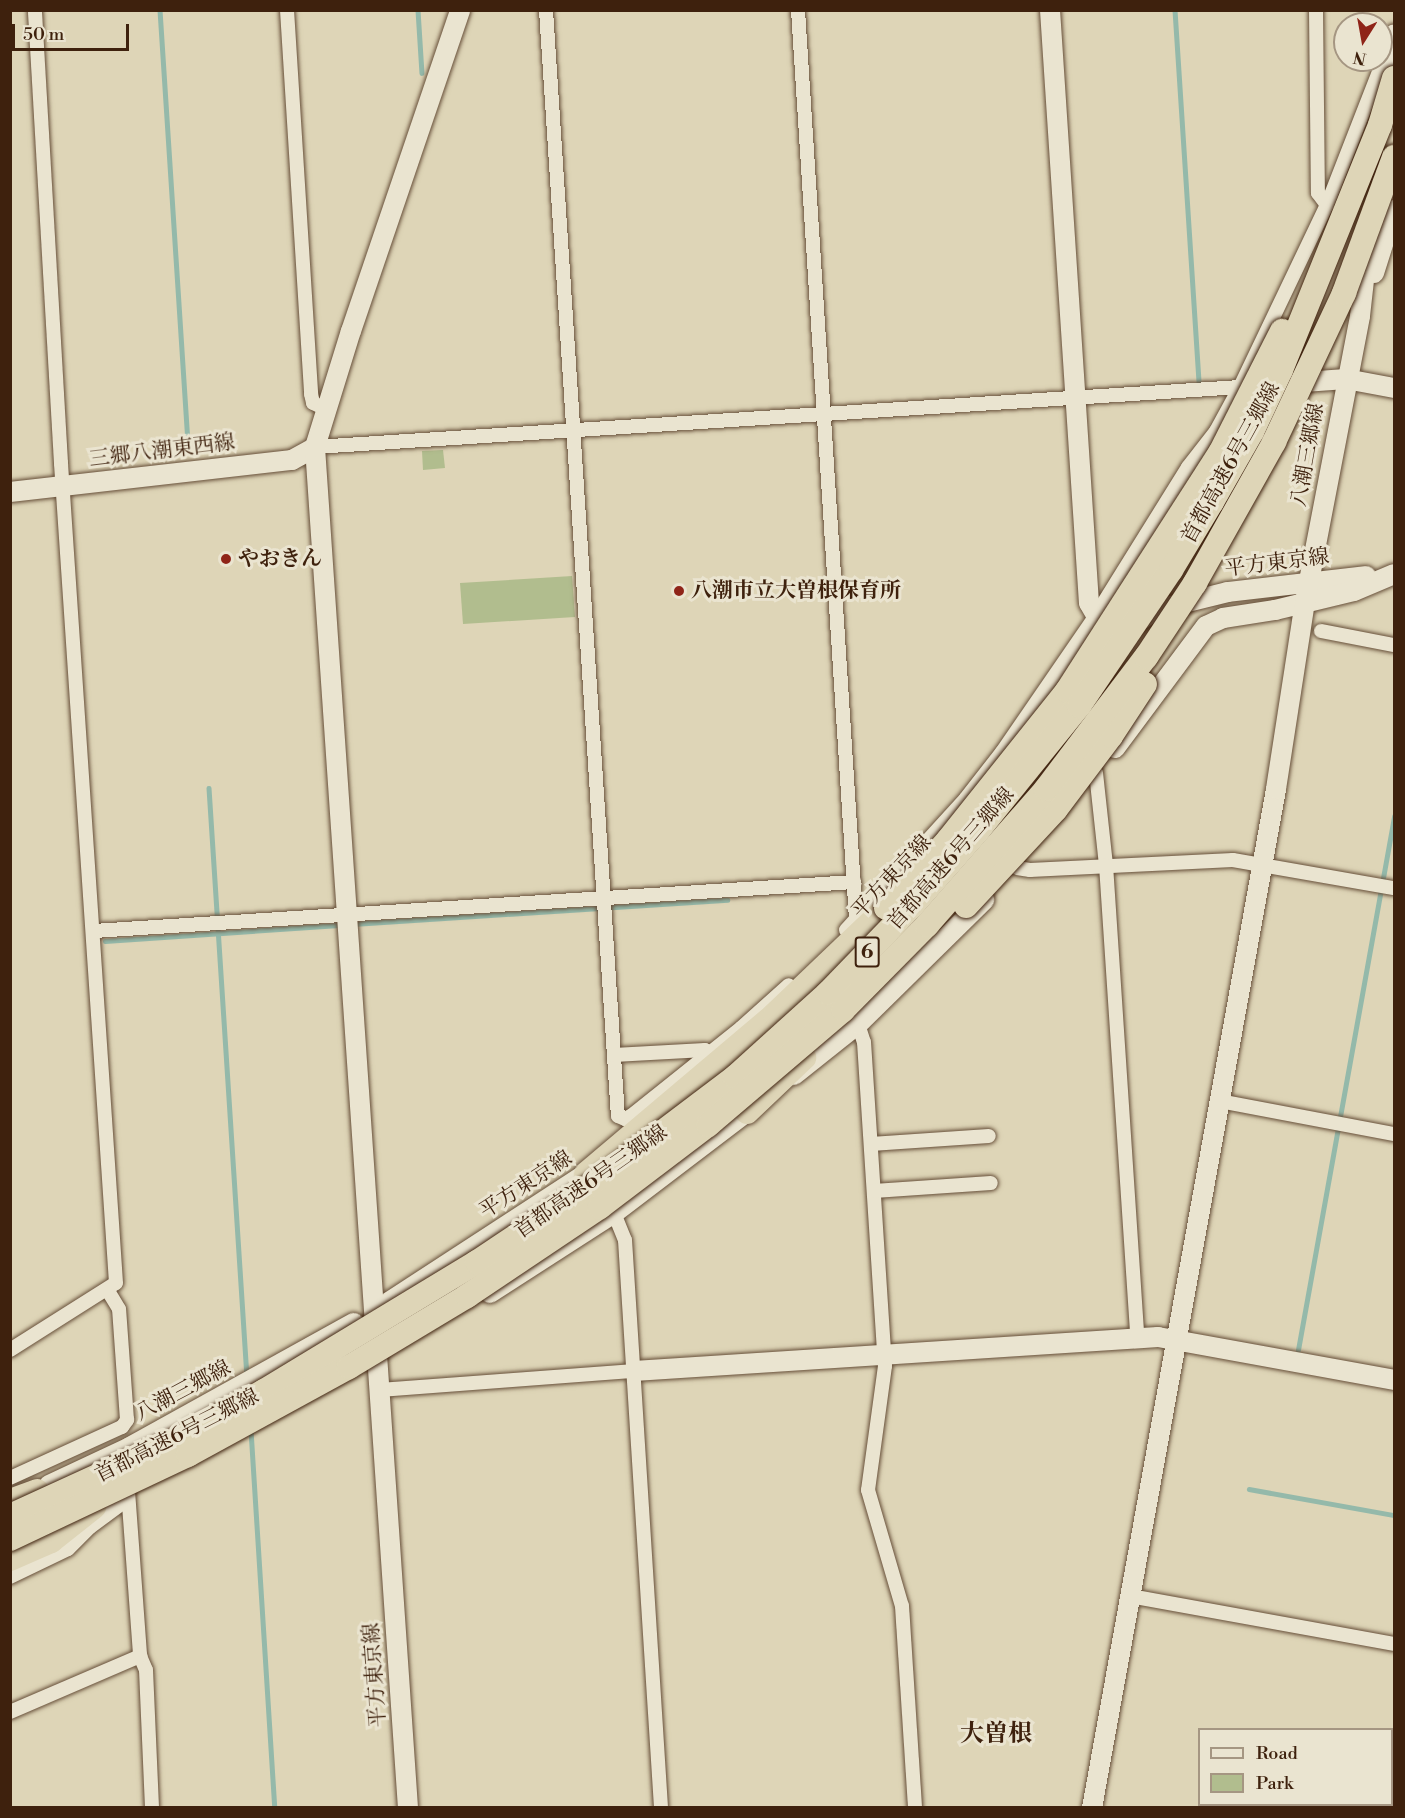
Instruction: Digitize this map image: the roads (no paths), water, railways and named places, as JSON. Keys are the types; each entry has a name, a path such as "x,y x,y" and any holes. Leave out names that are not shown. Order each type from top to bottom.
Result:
{"highway":[{"name":"首都高速6号三郷線","path":"10,1516 180,1438 346,1343 477,1262 591,1186 735,1077 828,993 913,905 1027,772 1079,706 1171,570 1246,442 1281,370 1380,125 1395,78"},
{"path":"586,1174 623,1126 776,1014 886,908 948,840 1067,691 1220,453 1314,266 1352,167 1380,125"},
{"name":"首都高速6号三郷線","path":"10,1539 188,1455 349,1368 467,1296 600,1207 699,1132 843,1010 927,925 993,852 1101,719 1146,657 1236,512 1275,442 1344,293 1395,157"},
{"path":"747,1112 931,945 1056,809 1112,736 1215,576 1296,430 1344,293"},
{"path":"10,1502 37,1491"},
{"path":"10,1559 51,1541 94,1507"}],"main road":[{"path":"373,1313 315,447 460,10"},
{"path":"1050,10 1089,603 1096,615"},
{"name":"八潮三郷線","path":"1092,1808 1262,864 1307,593 1346,379 1360,316 1395,34"},
{"name":"八潮三郷線","path":"1360,316 1395,210"},
{"path":"1240,387 1346,379 1395,388"},
{"name":"三郷八潮東西線","path":"10,492 292,460 315,447"},
{"name":"平方東京線","path":"377,1360 516,1278 614,1213 858,1024 1017,868 1096,773 1206,626 1223,618 1275,610 1307,593 1382,571 1395,562"},
{"name":"平方東京線","path":"408,1808 373,1313 630,1145 809,995 862,944 972,825 1045,739 1118,635 1155,610 1228,592 1354,591 1395,574"},
{"name":"八潮三郷線","path":"37,1491 130,1447 373,1313"},
{"path":"634,1371 1137,1337 1176,1340 1395,1380"},
{"path":"10,1547 94,1507 128,1495 377,1360"}],"street":[{"path":"10,1350 116,1283 63,487 35,10"},
{"path":"287,10 311,394 313,403 326,409"},
{"path":"546,10 602,899 614,1055 623,1126"},
{"path":"798,10 856,920"},
{"path":"1316,10 1318,193 1327,205"},
{"path":"623,1126 625,1119 710,1053 783,990 856,920 952,813 1002,752 1096,615 1188,467 1216,431 1240,387 1327,205 1395,34"},
{"path":"315,447 1240,387"},
{"path":"1321,631 1395,645"},
{"path":"1096,773 1106,865 1137,1337"},
{"path":"952,813 972,825"},
{"path":"1017,868 1030,870 1233,860 1395,888"},
{"path":"94,932 855,882"},
{"path":"858,1024 864,1042 885,1354 868,1491 902,1606 915,1808"},
{"path":"614,1055 705,1050 710,1053"},
{"path":"1219,1101 1395,1134"},
{"path":"871,1144 989,1136"},
{"path":"874,1191 991,1183"},
{"path":"614,1213 625,1240 662,1808"},
{"path":"10,1478 122,1427 127,1420 119,1309 107,1289"},
{"path":"380,1390 634,1371"},
{"path":"10,1576 68,1549 128,1495"},
{"path":"128,1495 140,1656 146,1671 152,1808"},
{"path":"1130,1596 1395,1644"},
{"path":"10,1712 140,1656"}],"waterway":[{"path":"160,10 188,448"},
{"path":"418,10 422,73"},
{"path":"1175,10 1199,382"},
{"path":"209,788 247,1377"},
{"path":"1298,1350 1394,817"},
{"path":"353,924 727,900"},
{"path":"105,941 342,925"},
{"path":"251,1430 275,1808"},
{"path":"1249,1489 1394,1515"}],"place":[{"name":"やおきん","path":"226,559"},
{"name":"八潮市立大曽根保育所","path":"679,591"}],"district":[{"name":"大曽根","path":"996,1735"}]}
